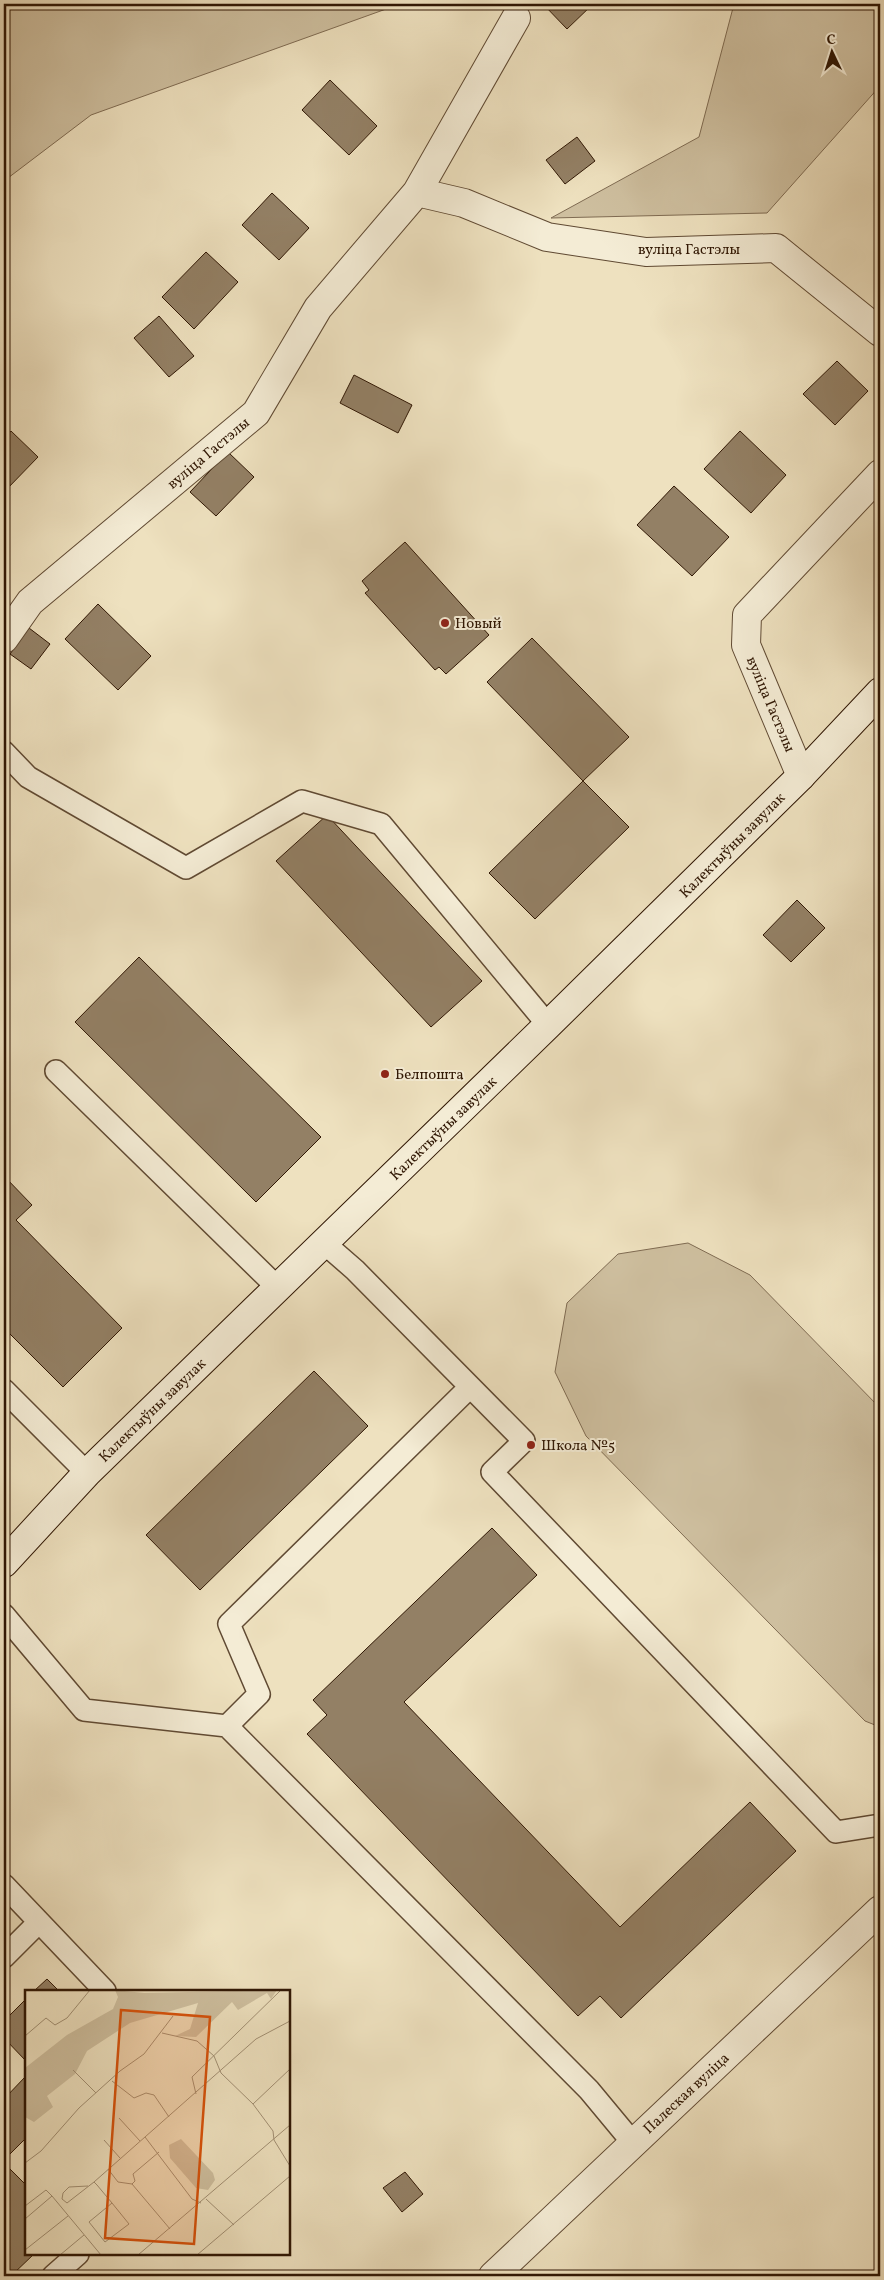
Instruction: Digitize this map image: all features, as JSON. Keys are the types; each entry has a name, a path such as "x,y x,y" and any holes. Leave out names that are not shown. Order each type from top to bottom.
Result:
{"street":[{"name":"вуліца Гастэлы","path":"4,639 30,602 256,413 318,308 417,192 516,18"},
{"name":"вуліца Гастэлы","path":"417,192 464,203 547,237 646,252 776,248 880,332"},
{"name":"вуліца Гастэлы","path":"801,776 746,645 747,615 880,474"},
{"name":"Калектыўны завулак","path":"4,1563 87,1473 548,1026 801,776 880,692"},
{"name":"Палеская вуліца","path":"493,2276 880,1910"}],"lane":[{"path":"4,752 28,776 186,868 302,801 381,824 548,1026"},
{"path":"56,1071 278,1288"},
{"path":"324,1243 355,1270 524,1441 492,1472 836,1832 880,1825"},
{"path":"227,1726 259,1694 229,1624 470,1387"},
{"path":"4,1390 87,1473"},
{"path":"4,1616 84,1710 227,1726 589,2090 633,2143"},
{"path":"4,1885 104,1990"},
{"path":"4,1956 39,1922"},
{"path":"53,2276 77,2255"}],"shaded area":[{"path":"4,4 400,4 91,115 4,181"},
{"path":"734,4 880,4 880,86 767,213 551,218 699,137"},
{"path":"688,1243 750,1275 880,1408 880,1727 865,1721 586,1436 555,1372 567,1303 618,1254"}],"building":[{"path":"543,4 593,4 567,29"},
{"path":"330,80 377,126 349,155 302,110"},
{"path":"577,137 595,161 565,184 546,160"},
{"path":"272,193 309,228 279,260 242,225"},
{"path":"206,252 238,282 194,329 162,297"},
{"path":"159,316 194,356 169,377 134,338"},
{"path":"837,361 868,391 835,425 803,394"},
{"path":"354,375 412,405 398,433 340,403"},
{"path":"11,431 38,457 6,490 4,489 4,439"},
{"path":"740,431 786,475 751,513 704,469"},
{"path":"228,452 254,477 216,516 190,492"},
{"path":"674,486 729,537 692,576 637,525"},
{"path":"405,542 489,635 446,674 439,667 435,670 365,593 369,590 362,581"},
{"path":"98,604 151,656 118,690 65,639"},
{"path":"29,628 50,644 31,669 10,654"},
{"path":"532,638 629,737 583,781 487,682"},
{"path":"583,781 629,827 535,919 489,873"},
{"path":"327,815 482,981 431,1027 276,861"},
{"path":"797,900 825,928 791,962 763,935"},
{"path":"139,957 321,1137 256,1202 75,1022"},
{"path":"4,1176 32,1205 16,1220 122,1328 63,1387 4,1328"},
{"path":"314,1371 368,1426 200,1590 146,1535"},
{"path":"492,1528 537,1575 404,1702 620,1927 750,1802 796,1851 621,2018 600,1996 578,2016 307,1734 327,1715 313,1700"},
{"path":"47,1979 58,1990 35,1990"},
{"path":"25,2000 25,2060 4,2038 4,2021"},
{"path":"25,2077 25,2139 4,2160 4,2099"},
{"path":"4,2163 25,2184 25,2255 33,2255 11,2276 4,2268"},
{"path":"405,2172 423,2194 402,2212 383,2188"},
{"path":"880,2269 880,2276 872,2276"}],"place":[{"name":"Новый","path":"445,623"},
{"name":"Белпошта","path":"385,1074"},
{"name":"Школа №5","path":"531,1445"}]}
